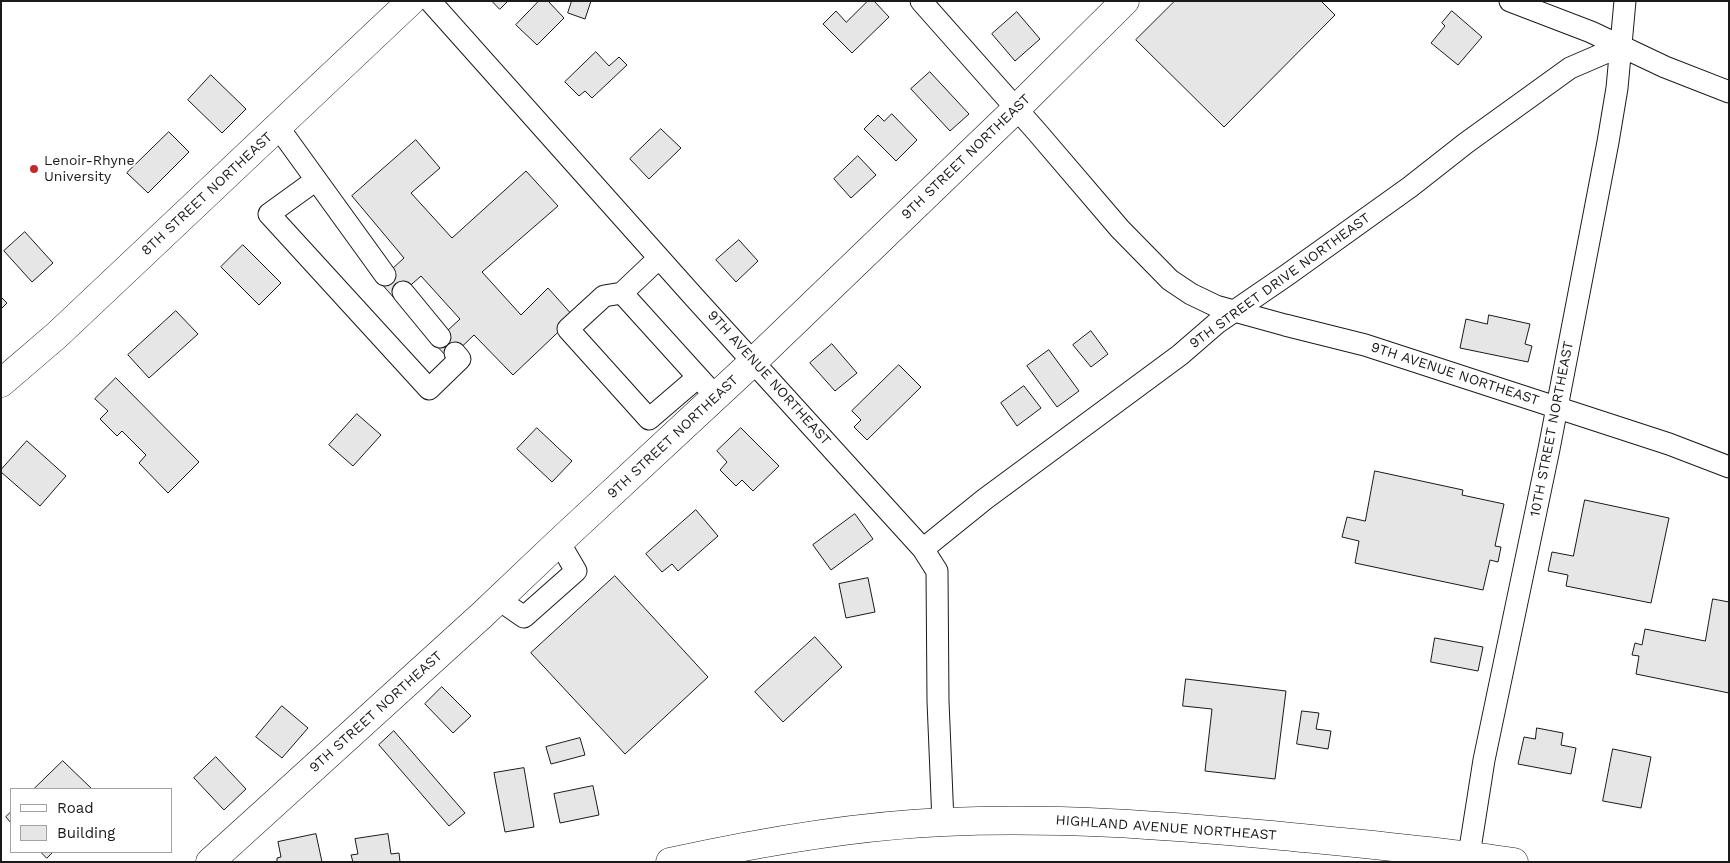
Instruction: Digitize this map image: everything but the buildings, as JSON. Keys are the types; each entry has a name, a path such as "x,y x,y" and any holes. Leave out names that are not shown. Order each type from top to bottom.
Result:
{"main road":[{"name":"8TH STREET NORTHEAST","path":"1,384 64,328 411,1"},
{"name":"9TH STREET NORTHEAST","path":"210,862 559,542 707,387 754,361 1016,109 1125,1"},
{"name":"HIGHLAND AVENUE NORTHEAST","path":"670,862 748,845 836,831 943,822 1020,820 1121,822 1382,854 1469,855 1514,862"}],"street":[{"name":"9TH AVENUE NORTHEAST","path":"430,1 659,258 923,548 937,571 938,701 943,822"},
{"name":"9TH AVENUE NORTHEAST","path":"921,1 1120,229 1170,280 1191,294 1216,306 1365,345 1669,444 1729,467"},
{"path":"1510,1 1591,32 1665,67 1729,92"},
{"name":"10TH STREET NORTHEAST","path":"1469,855 1484,760 1608,142 1617,88 1625,1"},
{"name":"9TH STREET DRIVE NORTHEAST","path":"923,548 985,499 1172,361 1218,323 1410,187 1466,143 1570,68 1621,46"},
{"path":"278,127 385,275"},
{"path":"316,180 269,214 430,389 460,359 455,353"},
{"path":"622,293 707,387 650,419 568,329 604,296 622,293 659,258"},
{"path":"403,292 440,337"}],"place":[{"name":"Lenoir-Rhyne University","path":"34,169"}]}
